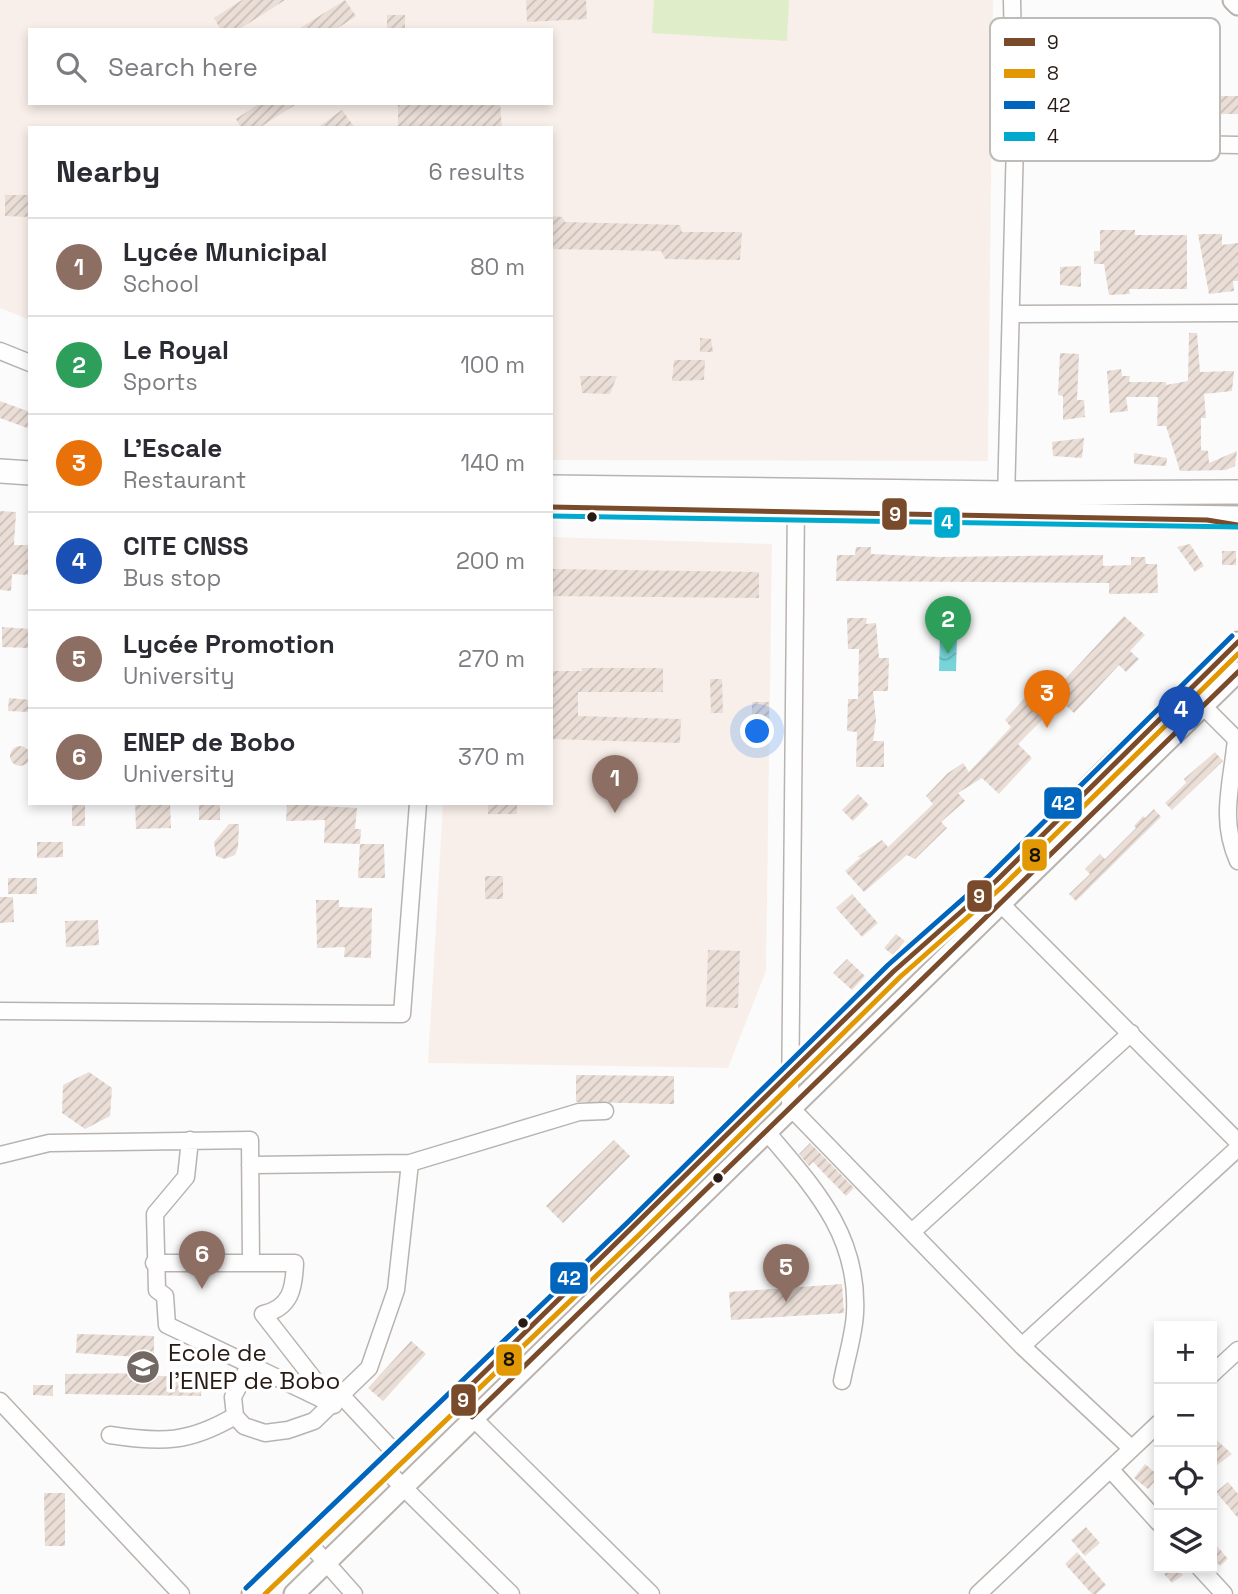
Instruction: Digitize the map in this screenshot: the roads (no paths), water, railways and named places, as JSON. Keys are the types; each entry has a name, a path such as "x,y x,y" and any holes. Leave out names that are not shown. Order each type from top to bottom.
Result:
{"highway":[{"path":"0,471 28,473"},
{"path":"553,487 796,500 1006,503 1236,492"},
{"path":"553,507 796,500"},
{"path":"1006,503 1238,525"},
{"path":"1207,520 1238,518"}],"main road":[{"path":"1233,0 1238,5"},
{"path":"252,1594 461,1395 894,971 996,881 1106,769 1238,642"},
{"path":"295,1594 472,1417 1002,905 1238,672"}],"street":[{"path":"1012,0 1012,18"},
{"path":"1220,145 1238,145"},
{"path":"1006,503 1015,161"},
{"path":"1011,314 1238,313"},
{"path":"0,351 28,362"},
{"path":"796,500 790,1107 1022,1346 1132,1448"},
{"path":"1203,706 1236,739 1235,776 1226,816 1231,845 1238,861"},
{"path":"0,1011 401,1014 418,805"},
{"path":"996,881 1002,905 1238,1142"},
{"path":"913,1231 1130,1033"},
{"path":"250,1165 410,1163 579,1112 605,1111"},
{"path":"766,1131 827,1204 852,1262 855,1314 842,1381"},
{"path":"190,1140 187,1177 155,1214 154,1263 157,1290 165,1296 167,1325 250,1364 338,1400"},
{"path":"0,1155 49,1143 250,1140 251,1263"},
{"path":"1022,1346 1238,1148"},
{"path":"250,1364 233,1397 235,1416 244,1426 265,1433 314,1421 369,1368 396,1290 410,1163"},
{"path":"154,1263 295,1263 293,1290 276,1311 263,1314 391,1462 402,1487 511,1594"},
{"path":"1217,1371 1234,1361"},
{"path":"461,1395 472,1417 650,1594"},
{"path":"0,1401 181,1594"},
{"path":"110,1435 168,1441 211,1430 235,1416"},
{"path":"978,1594 1154,1428"},
{"path":"1111,1470 1154,1517"},
{"path":"307,1541 354,1594"},
{"path":"1205,1573 1224,1594"},
{"path":"992,1581 1003,1594"}],"water":[{"path":"940,636 957,636 956,671 939,671"}],"place":[{"name":"Le Royal","path":"948,654"},
{"name":"L'Escale","path":"1047,728"},
{"name":"CITE CNSS","path":"1181,744"},
{"name":"Lycée Municipal","path":"615,813"},
{"name":"ENEP de Bobo","path":"202,1289"},
{"name":"Lycée Promotion","path":"786,1302"},
{"name":"Ecole de l'ENEP de Bobo","path":"143,1367"}]}
